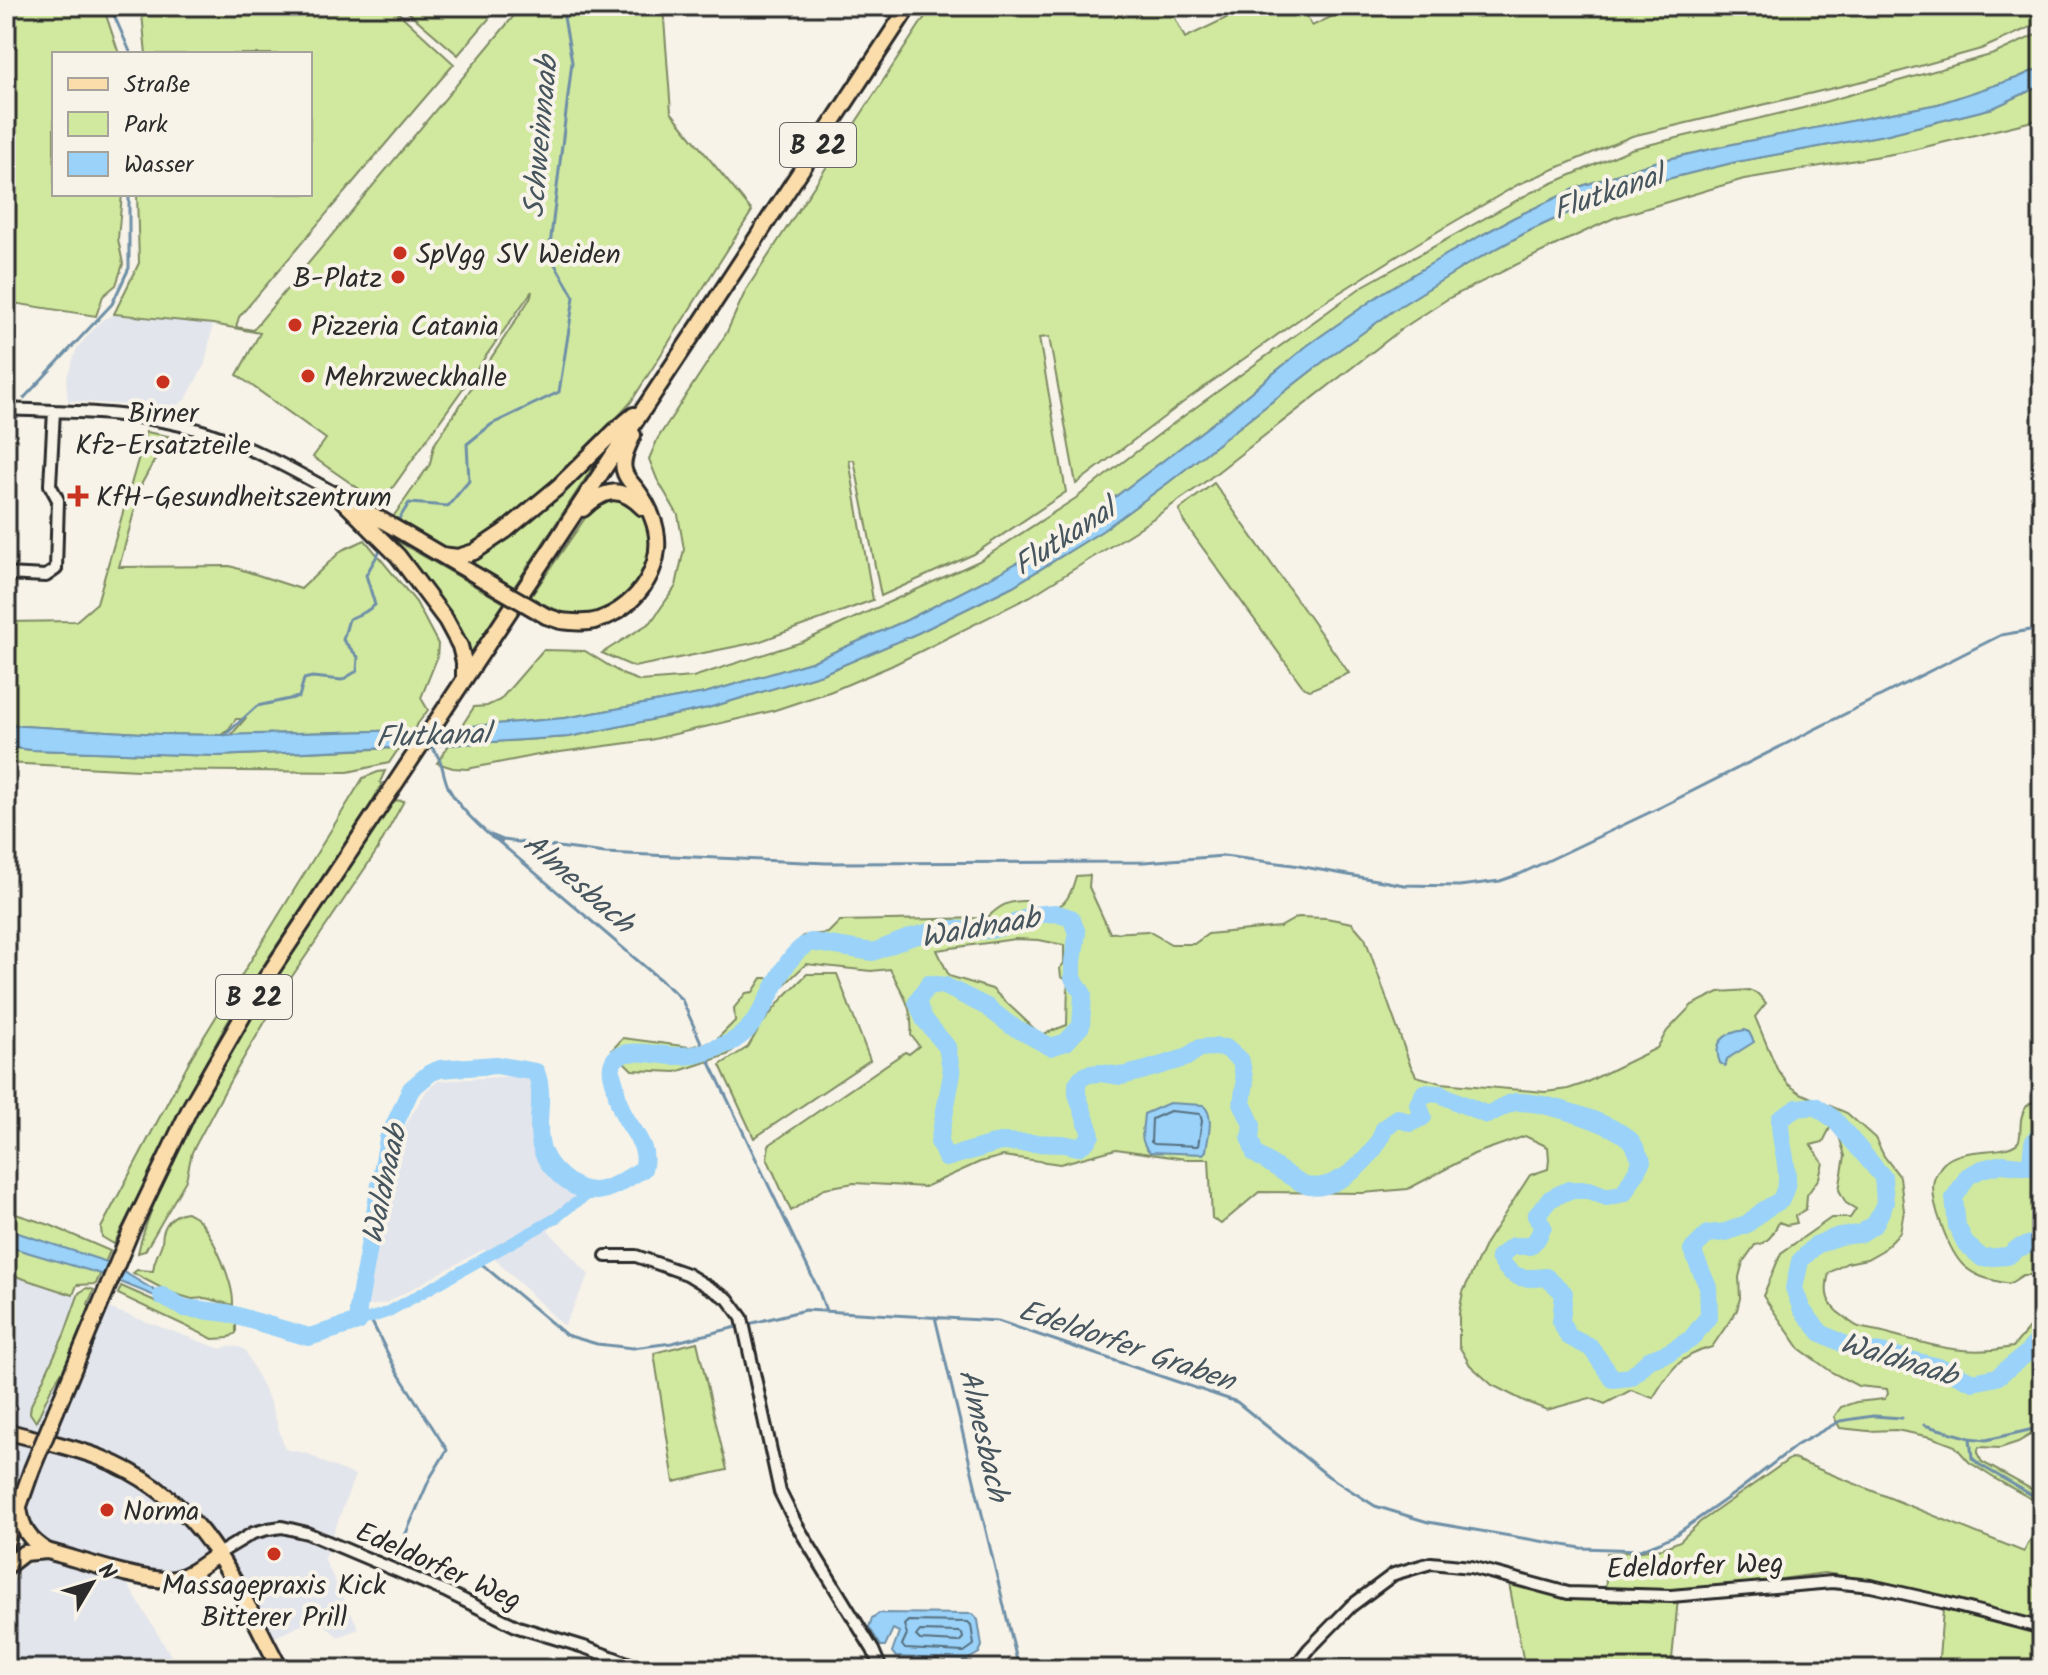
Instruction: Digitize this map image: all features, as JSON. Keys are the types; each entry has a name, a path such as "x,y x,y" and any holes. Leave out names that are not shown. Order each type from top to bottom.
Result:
{"main road":[{"name":"B 22","path":"6,1543 32,1469 130,1233 191,1106 255,995 909,6"},
{"name":"B 22","path":"441,555 458,557 474,552 505,531 547,497 646,405"},
{"path":"336,494 366,517 441,555 546,616 561,621 594,621 626,607 636,597 654,567 656,533 652,517 625,474 623,462 646,405"},
{"path":"563,529 595,497 608,492 633,498 652,517"},
{"path":"366,517 422,585 446,620 460,646 464,679"},
{"path":"6,1431 100,1457 130,1471 164,1493 189,1516 218,1554 280,1669"},
{"path":"19,1508 25,1531 47,1551 154,1580 187,1574 218,1554"},
{"path":"6,1523 19,1508"},
{"path":"6,1567 24,1553 47,1551"}],"street":[{"path":"6,409 134,417 182,425 241,444 336,494"},
{"path":"6,574 46,576 56,569 58,500 50,485 54,411"},
{"path":"606,1256 636,1256 687,1274 728,1299 742,1318 780,1492 796,1524 873,1650 881,1669"},
{"name":"Edeldorfer Weg","path":"218,1554 253,1533 268,1529 282,1527 307,1533 447,1592 518,1627 644,1669"},
{"name":"Edeldorfer Weg","path":"1290,1669 1351,1606 1394,1574 1431,1563 1471,1567 1568,1593 1671,1596 1832,1582 1871,1586 2042,1628"}],"shaded area":[{"path":"114,314 213,324 205,364 186,399 173,408 68,401 66,380 77,348 102,320"},
{"path":"528,1075 532,1080 534,1145 543,1167 564,1190 586,1199 548,1230 589,1275 564,1326 484,1249 386,1303 363,1307 401,1132 427,1090 438,1081"},
{"path":"6,1273 221,1349 228,1346 245,1350 271,1404 285,1449 309,1454 355,1475 324,1559 359,1629 338,1637 317,1618 273,1638 223,1549 178,1576 152,1576 6,1534"},
{"path":"46,1560 125,1580 179,1669 6,1669 6,1600 20,1566"}],"green space":[{"path":"6,6 103,6 118,52 52,52 52,196 122,196 118,239 123,264 116,285 103,296 96,316 6,302"},
{"path":"140,6 391,6 454,64 239,317 236,327 253,330 522,6 663,6 671,112 752,211 631,402 588,450 539,499 470,548 457,551 444,547 393,517 430,464 434,445 532,291 381,504 313,457 326,439 237,375 260,333 213,324 114,314 139,263 137,196 312,196 312,52 146,52"},
{"path":"401,6 499,6 499,7 458,55"},
{"path":"932,6 1169,6 1185,38 1251,6 1301,6 1312,26 1354,6 2042,6 2042,22 1981,49 1884,76 1632,136 1519,184 1315,308 1076,484 1049,337 1039,338 1066,492 974,554 881,596 854,460 849,460 873,600 758,642 634,667 602,653 651,622 676,586 684,549 678,515 649,459 658,438 726,334 746,290"},
{"path":"2042,32 2042,67 2017,78 1938,104 1655,162 1579,187 1513,218 1384,292 1308,345 1213,423 1074,528 1003,571 907,620 811,662 705,693 565,718 461,727 474,707 487,706 500,700 543,650 585,651 640,681 693,677 802,642 979,561 1076,498 1363,286 1532,192 1631,149 1803,108 1994,54"},
{"path":"2042,85 2042,117 2037,120 1904,152 1744,179 1614,218 1449,298 1403,328 1201,485 1135,531 1031,596 891,666 832,691 772,711 650,740 538,755 467,769 437,763 449,745 569,737 708,708 822,674 918,633 1013,586 1102,531 1397,308 1529,231 1592,202 1663,180 1736,162 1884,135 1993,108"},
{"path":"146,432 168,436 142,483 119,567 230,566 301,589 342,550 365,540 416,602 438,644 437,658 421,698 428,710 413,730 231,735 245,719 236,719 221,735 6,725 6,622 76,621 97,603"},
{"path":"605,449 514,587 475,565 475,560 538,513"},
{"path":"1214,483 1349,673 1310,690 1304,688 1184,522 1179,510"},
{"path":"616,498 636,509 647,524 650,543 646,563 637,582 622,599 604,610 584,615 563,612 530,598 590,511"},
{"path":"385,534 504,603 473,651 468,652"},
{"path":"6,747 217,756 399,748 389,763 348,772 139,770 6,763"},
{"path":"385,771 382,784 369,807 226,1025 114,1244 102,1237 101,1228 192,1056 363,778"},
{"path":"391,800 404,801 376,852 291,978 230,1081 192,1152 186,1180 145,1251 138,1253 162,1185 228,1055 280,969"},
{"path":"1090,875 1089,887 1110,933 1148,931 1171,944 1194,944 1208,934 1280,927 1298,917 1352,923 1365,938 1416,1076 1441,1083 1545,1092 1568,1089 1657,1048 1667,1031 1692,1005 1719,992 1749,990 1758,994 1766,1003 1755,1017 1777,1069 1788,1084 1800,1093 1847,1113 1875,1138 1900,1177 1904,1211 1900,1232 1883,1250 1829,1273 1827,1292 1833,1307 1859,1327 1932,1345 1978,1351 2013,1347 2042,1308 2042,1428 2000,1448 1979,1447 1977,1453 1982,1462 2042,1495 2042,1507 1969,1462 1955,1446 1931,1437 1896,1430 1840,1428 1834,1417 1841,1407 1884,1399 1887,1389 1858,1386 1833,1373 1800,1349 1763,1296 1781,1253 1831,1218 1850,1218 1856,1209 1846,1203 1839,1190 1845,1156 1839,1136 1831,1126 1823,1142 1811,1145 1823,1163 1819,1178 1807,1195 1806,1209 1795,1216 1797,1223 1787,1225 1779,1222 1770,1237 1764,1243 1755,1245 1743,1262 1737,1310 1712,1347 1676,1365 1653,1398 1631,1390 1605,1404 1590,1398 1547,1410 1492,1385 1470,1365 1459,1346 1459,1313 1463,1292 1486,1243 1530,1175 1548,1169 1548,1147 1525,1136 1474,1154 1408,1189 1363,1193 1259,1192 1221,1224 1212,1218 1209,1159 1185,1159 1116,1149 1060,1164 1003,1156 980,1162 925,1187 854,1183 825,1188 791,1211 767,1158 769,1145 905,1052 909,1054 919,1046 911,1035 911,1017 906,1001 890,969 871,971 806,964 782,987 764,1022 807,974 837,974 870,1060 754,1138 720,1065 748,1047 758,1030 727,1055 676,1072 632,1070 612,1050 623,1038 690,1047 715,1041 735,1021 734,1008 746,993 753,992 762,978 771,978 803,936 828,933 840,921 987,918 1005,905 1020,901 1026,901 1032,910 1030,913 1062,904 1070,895 1076,876","holes":["1015,939 1064,945 1061,977 1068,980 1067,1025 1041,1035 992,989 949,976 937,950"]},
{"path":"2042,1097 2042,1275 2023,1275 2009,1284 1974,1273 1958,1259 1937,1212 1934,1180 1942,1165 1951,1158 1971,1152 2004,1149 2018,1142 2023,1111"},
{"path":"6,1211 50,1225 110,1251 96,1284 77,1285 73,1295 6,1273"},
{"path":"187,1212 204,1226 216,1247 230,1285 233,1305 169,1292 133,1273 137,1270 153,1271 166,1225 175,1216"},
{"path":"121,1286 189,1316 236,1321 236,1333 228,1338 213,1339 118,1294"},
{"path":"87,1288 94,1290 88,1304 90,1307 36,1422 30,1413 31,1405 64,1335 79,1293"},
{"path":"697,1342 727,1470 674,1482 654,1353"},
{"path":"1791,1458 2024,1552 2042,1517 2042,1669 1938,1669 1944,1599 1870,1580 1824,1573 1679,1589 1671,1669 1525,1669 1509,1583 1569,1599 1605,1600 1607,1553 1663,1548 1680,1541 1700,1522"}],"water":[{"name":"Flutkanal","path":"2042,67 2042,85 1993,108 1884,135 1736,162 1663,180 1592,202 1529,231 1397,308 1102,531 1013,586 918,633 822,674 708,708 569,737 217,756 6,747 6,725 221,735 413,730 565,718 705,693 811,662 907,620 1003,571 1074,528 1213,423 1308,345 1384,292 1513,218 1579,187 1655,162 1938,104"},
{"path":"1745,1030 1754,1042 1727,1059 1725,1066 1720,1063 1718,1049 1722,1040 1731,1033"},
{"path":"1169,1103 1203,1105 1207,1110 1210,1126 1203,1154 1150,1152 1146,1148 1142,1134 1144,1114"},
{"path":"6,1229 107,1262 184,1308 101,1274 6,1246"},
{"path":"879,1613 972,1614 978,1620 982,1646 979,1653 967,1660 896,1657 892,1652 899,1632 893,1629 885,1646 881,1646 869,1627 872,1618"}],"waterway":[{"path":"110,6 130,52"},
{"name":"Schweinnaab","path":"396,524 409,503 448,506 469,481 467,444 492,424 559,392 574,297 549,254 572,62 562,6"},
{"path":"24,398 112,304 129,268 129,196"},
{"name":"Schweinnaab","path":"225,735 257,706 299,697 304,679 342,680 357,671 358,657 343,640 349,619 375,605 366,575 382,547"},
{"path":"488,834 503,840 491,837 500,842 605,853 826,863 1144,862 1224,856 1404,885 1459,886 1500,881 1661,807 2001,635 2042,628"},
{"name":"Almesbach","path":"431,746 439,758 453,796 489,835"},
{"name":"Almesbach","path":"498,841 682,1000 704,1049"},
{"name":"Waldnaab","path":"162,1296 184,1308 227,1313 309,1337 358,1322 388,1139 411,1089 430,1073 440,1069 496,1065 536,1072 540,1089 540,1141 547,1159 560,1176 578,1187 603,1190 643,1169 645,1160 641,1144 624,1116 613,1077 612,1066 621,1055 639,1052 689,1056 727,1044 742,1035 754,1022 788,962 798,950 811,942 873,952 930,932 990,930 1033,915 1055,913 1071,918 1077,933 1073,978 1083,994 1081,1026 1066,1042 1051,1047 1010,1025 987,1007 945,986 929,984 917,1002 924,1019 947,1047 952,1074 939,1142 946,1158 1000,1142 1078,1147 1091,1135 1077,1094 1077,1084 1081,1078 1100,1073 1121,1076 1185,1058 1200,1048 1212,1047 1226,1048 1241,1061 1245,1083 1242,1103 1252,1125 1250,1138 1255,1154 1309,1186 1332,1183 1355,1169 1374,1149 1384,1128 1398,1118 1410,1123 1423,1117 1418,1104 1424,1093 1440,1094 1487,1115 1516,1102 1575,1114 1620,1132 1633,1144 1642,1161 1624,1193 1607,1197 1589,1190 1569,1190 1550,1199 1536,1216 1543,1227 1537,1239 1530,1246 1513,1246 1499,1257 1513,1274 1524,1278 1546,1277 1564,1293 1561,1321 1568,1336 1591,1348 1613,1379 1631,1377 1649,1360 1691,1339 1709,1316 1708,1287 1692,1250 1708,1234 1726,1232 1747,1224 1781,1200 1787,1172 1780,1119 1797,1108 1815,1106 1834,1119 1883,1177 1885,1203 1875,1224 1860,1234 1839,1236 1816,1245 1800,1261 1794,1288 1802,1310 1821,1333 1850,1347 1945,1369 1973,1382 1997,1377 2026,1354 2042,1336"},
{"name":"Almesbach","path":"705,1052 826,1311"},
{"name":"Waldnaab","path":"2042,1131 2033,1143 2030,1167 2002,1164 1982,1169 1968,1176 1954,1198 1957,1226 1966,1244 1982,1258 2008,1256 2018,1248 2042,1241"},
{"name":"Almesbach","path":"358,1322 388,1312 556,1218 593,1191"},
{"name":"Edeldorfer Graben","path":"478,1261 566,1335 597,1344 633,1348 672,1343 805,1310 998,1321 1237,1402 1328,1476 1375,1506 1428,1522 1581,1548 1640,1550 1660,1542 1675,1535 1739,1490 1797,1445 1840,1421 1873,1416 1902,1418"},
{"name":"Almesbach","path":"935,1317 1019,1669"},
{"path":"370,1318 396,1370 447,1450 430,1478 394,1561"},
{"name":"Edeldorfer Graben","path":"1924,1425 1986,1440 2042,1426"},
{"path":"1970,1438 1972,1458 2042,1501"}],"place":[{"name":"SpVgg SV Weiden","path":"400,253"},
{"name":"B-Platz","path":"398,277"},
{"name":"Pizzeria Catania","path":"295,325"},
{"name":"Mehrzweckhalle","path":"308,376"},
{"name":"Birner Kfz-Ersatzteile","path":"163,382"},
{"name":"KfH-Gesundheitszentrum","path":"78,496"},
{"name":"Norma","path":"107,1510"},
{"name":"Massagepraxis Kick Bitterer Prill","path":"274,1554"}]}
